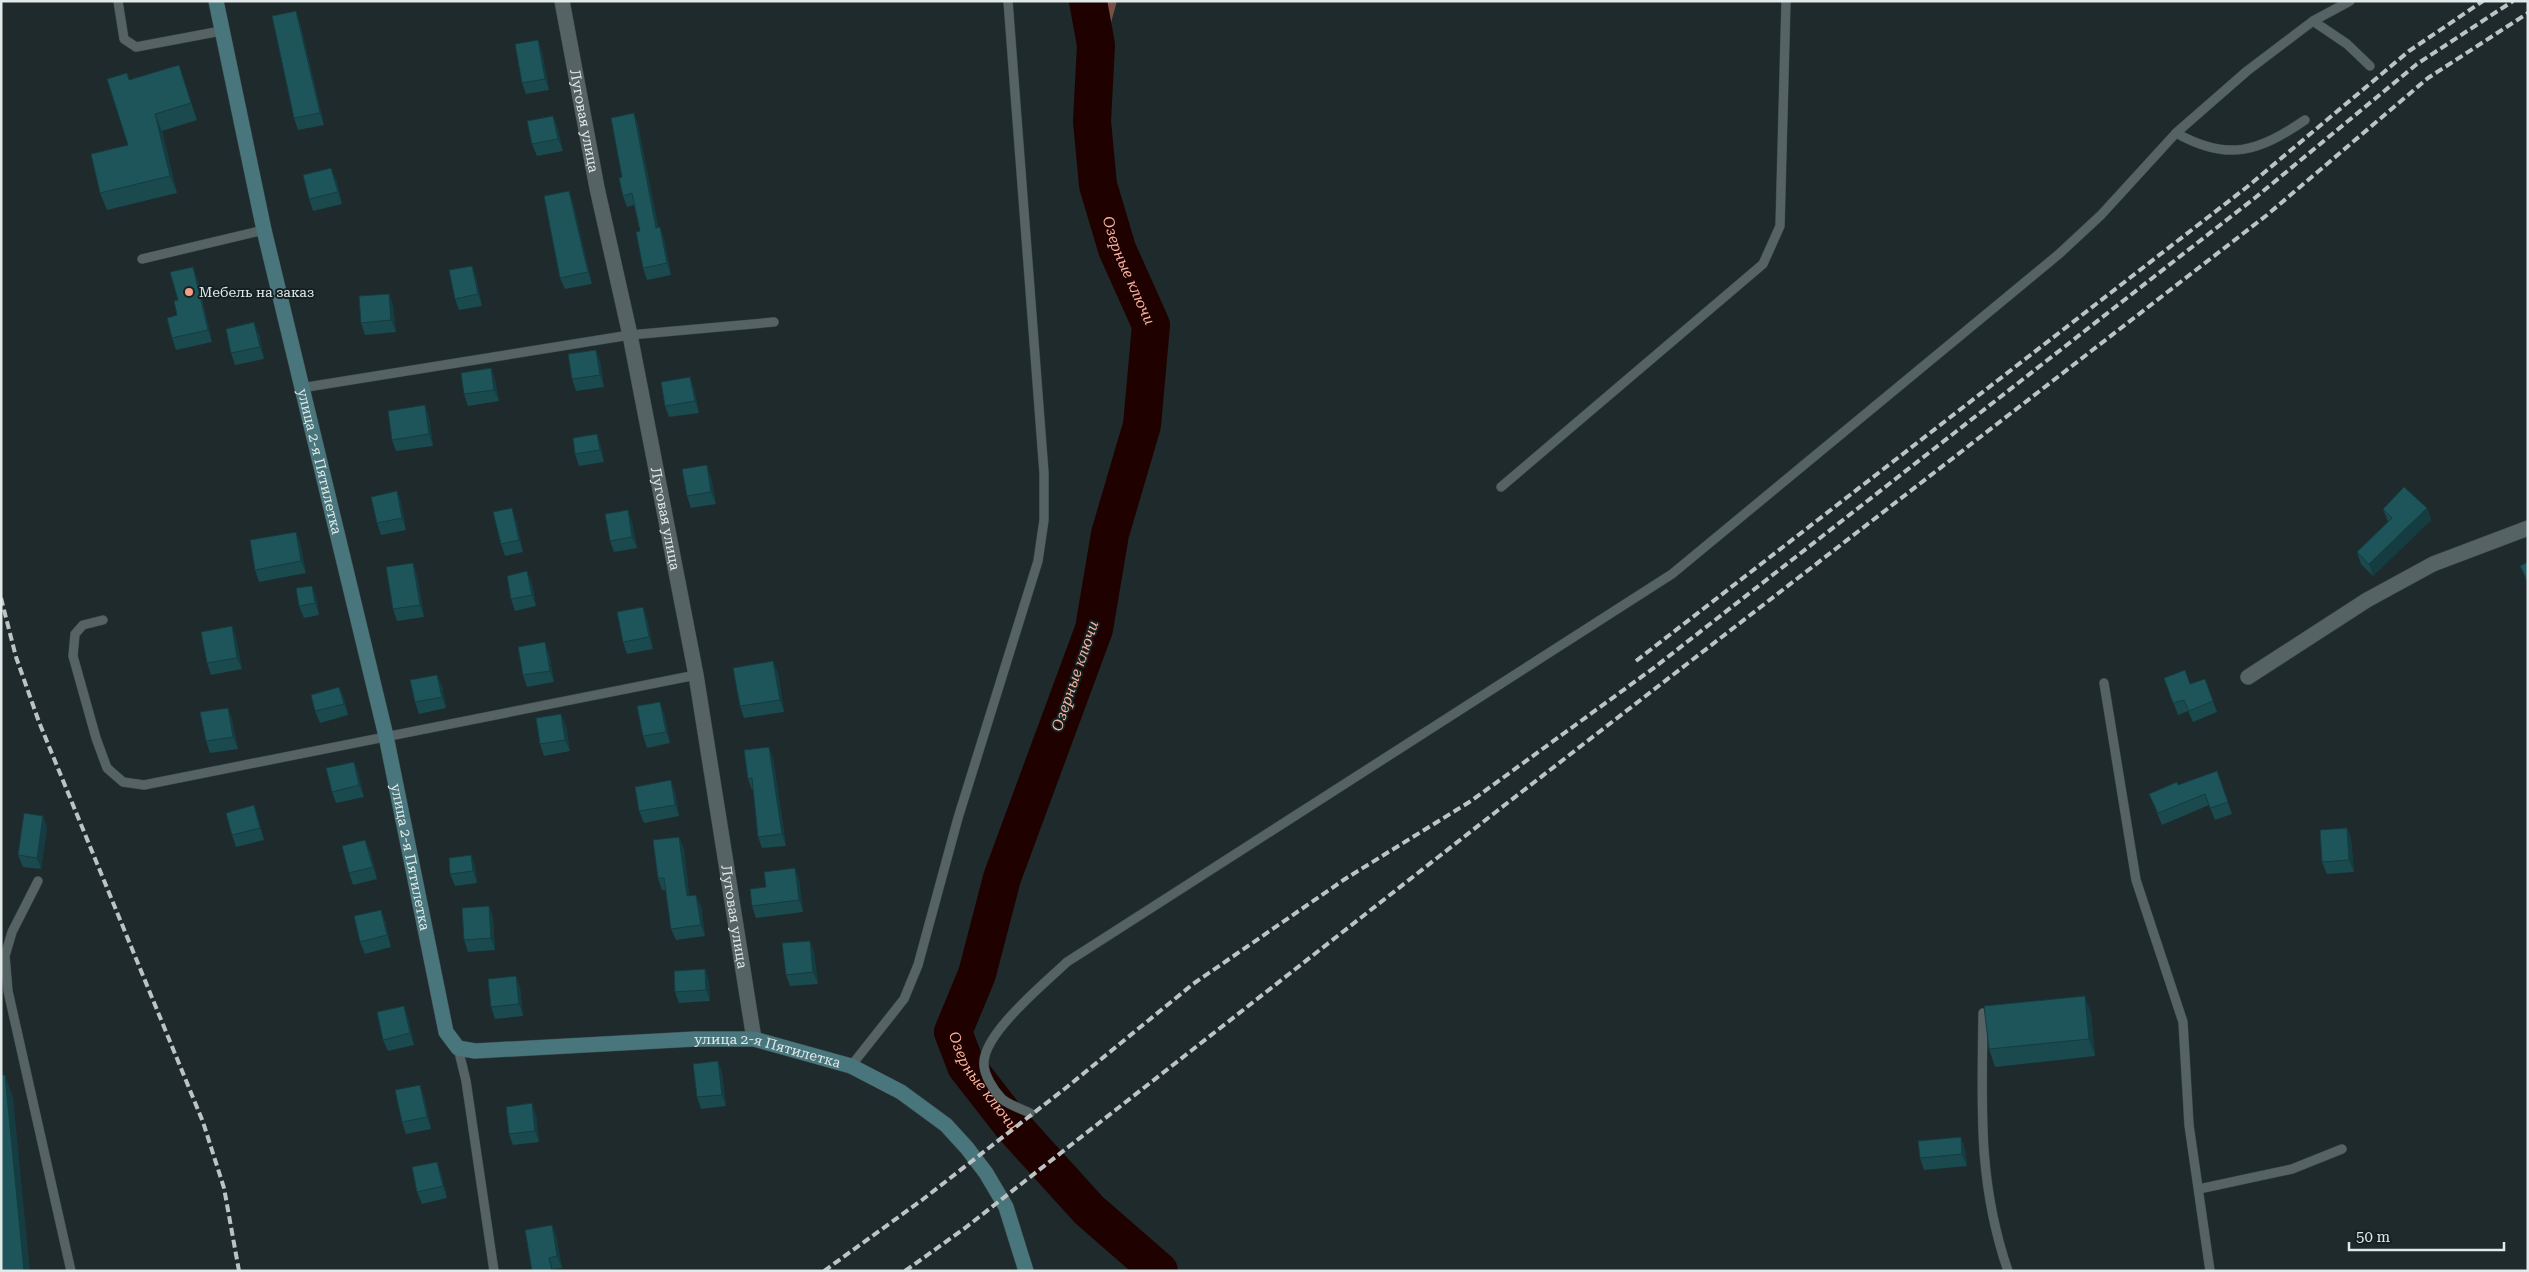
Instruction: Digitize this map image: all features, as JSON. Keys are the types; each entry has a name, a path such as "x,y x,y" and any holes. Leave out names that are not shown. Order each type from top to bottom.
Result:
{"main road":[{"name":"улица 2-я Пятилетка","path":"216,1 264,230 386,736 446,1032 458,1048 475,1051 695,1039 754,1039 851,1066 900,1092 946,1125 967,1148 986,1173 1006,1207 1026,1271"}],"street":[{"name":"Луговая улица","path":"562,1 597,188 630,335 696,674 754,1039"},
{"path":"2248,677 2367,600 2433,564 2528,528"}],"lane":[{"path":"118,1 124,40 136,47 221,31"},
{"path":"851,1066 904,999 918,965 958,818 1038,561 1044,520 1044,473 1008,1"},
{"path":"1501,487 1763,264 1780,226 1786,1"},
{"path":"1030,1113 1002,1100 985,1074 984,1061 987,1049 1000,1027 1067,962 1672,574 1954,343 2059,254 2101,215 2176,133 2247,71 2314,21 2350,1"},
{"path":"2314,21 2347,44 2370,66"},
{"path":"2176,133 2196,144 2218,150 2234,150 2276,140 2305,120"},
{"path":"142,259 264,230"},
{"path":"301,388 630,335 774,322"},
{"path":"103,620 83,625 75,634 72,656 96,738 107,768 123,782 144,785 696,674"},
{"path":"2104,683 2136,880 2183,1022 2189,1125 2210,1271"},
{"path":"38,881 12,932 5,956 8,991 71,1271"},
{"path":"1982,1013 1981,1128 1986,1180 2008,1271"},
{"path":"458,1048 466,1081 494,1271"},
{"path":"2199,1189 2292,1169 2342,1150"}],"shaded area":[{"path":"1075,1 1117,1 1107,37 1091,41 1080,30"}],"building":[{"path":"296,11 320,113 294,118 272,16"},
{"path":"538,40 545,79 522,83 515,44"},
{"path":"179,65 191,103 155,114 170,176 100,193 91,154 128,145 107,79 127,73 129,80"},
{"path":"634,113 656,228 660,227 667,263 643,268 636,232 640,231 632,193 623,196 619,178 622,177 611,118"},
{"path":"553,116 558,139 532,144 527,121"},
{"path":"331,168 338,192 309,199 303,175"},
{"path":"569,191 588,272 560,278 544,196"},
{"path":"472,266 478,294 455,299 449,270"},
{"path":"193,267 208,330 172,338 167,318 177,315 174,301 178,300 170,272"},
{"path":"389,294 391,320 361,323 359,296"},
{"path":"254,322 260,347 231,353 226,329"},
{"path":"596,350 600,375 572,379 568,354"},
{"path":"491,368 494,390 464,394 461,373"},
{"path":"690,377 695,401 665,406 661,382"},
{"path":"425,405 429,434 392,440 388,411"},
{"path":"597,434 600,450 575,454 573,438"},
{"path":"707,465 711,492 687,496 682,469"},
{"path":"2404,487 2427,508 2369,564 2357,552 2392,518 2383,509"},
{"path":"397,491 402,518 377,523 371,497"},
{"path":"512,508 519,540 501,544 493,512"},
{"path":"628,510 632,537 610,541 605,514"},
{"path":"296,532 301,561 255,570 250,540"},
{"path":"2528,562 2528,581 2520,566"},
{"path":"413,563 420,605 393,609 386,567"},
{"path":"527,571 532,595 511,599 507,576"},
{"path":"312,586 315,603 299,606 296,588"},
{"path":"643,607 649,637 623,642 617,612"},
{"path":"232,626 237,658 207,663 201,632"},
{"path":"545,642 550,671 523,675 518,647"},
{"path":"773,661 780,700 740,706 733,668"},
{"path":"2185,670 2190,684 2205,679 2213,701 2189,711 2184,700 2173,703 2164,678"},
{"path":"437,675 442,697 415,702 410,680"},
{"path":"339,687 344,704 315,711 311,695"},
{"path":"660,702 666,732 643,736 637,706"},
{"path":"228,708 233,737 206,741 200,712"},
{"path":"561,714 565,740 540,744 536,718"},
{"path":"769,747 782,834 758,837 752,778 748,779 744,750"},
{"path":"354,762 359,785 332,792 326,768"},
{"path":"2217,771 2228,802 2210,808 2205,794 2158,813 2149,794 2177,782 2178,785"},
{"path":"671,780 675,805 639,811 635,787"},
{"path":"254,805 260,828 232,835 226,813"},
{"path":"24,813 43,816 37,858 18,855"},
{"path":"2347,828 2349,860 2322,862 2320,830"},
{"path":"679,837 687,896 696,895 701,925 671,929 664,878 658,878 653,840"},
{"path":"365,840 373,867 349,873 342,846"},
{"path":"471,855 473,871 450,874 449,858"},
{"path":"795,868 799,900 752,906 750,889 766,887 764,872"},
{"path":"489,906 491,938 464,940 462,908"},
{"path":"381,910 387,935 360,942 354,916"},
{"path":"810,941 813,972 786,975 782,943"},
{"path":"705,969 706,990 675,992 674,971"},
{"path":"516,976 519,1004 491,1007 488,979"},
{"path":"2085,996 2089,1039 1989,1049 1984,1006"},
{"path":"404,1006 410,1033 383,1040 377,1012"},
{"path":"718,1061 722,1095 697,1097 693,1064"},
{"path":"1,1075 5,1075 24,1271 1,1271"},
{"path":"420,1085 427,1117 402,1122 395,1090"},
{"path":"532,1103 535,1131 509,1134 506,1107"},
{"path":"1961,1137 1962,1154 1920,1158 1918,1141"},
{"path":"437,1162 443,1186 417,1192 412,1167"},
{"path":"552,1225 557,1256 549,1258 552,1271 532,1271 525,1230"}],"waterway":[{"name":"Озерные ключи","path":"1088,1 1096,45 1092,121 1098,185 1117,249 1151,325 1142,425 1110,534 1094,629 1002,878 977,974 953,1032 966,1066 1012,1125 1089,1210 1159,1271"}],"railway":[{"path":"1636,661 2247,187 2409,51 2483,1"},
{"path":"824,1271 922,1200 1067,1087 1193,984 1345,879 1471,801 1655,667 2256,197 2417,64 2513,1"},
{"path":"905,1271 965,1228 1497,811 2267,215 2428,78 2528,13"},
{"path":"1,598 16,657 39,722 203,1122 224,1188 239,1271"}],"place":[{"name":"Мебель на заказ","path":"189,292"}]}
